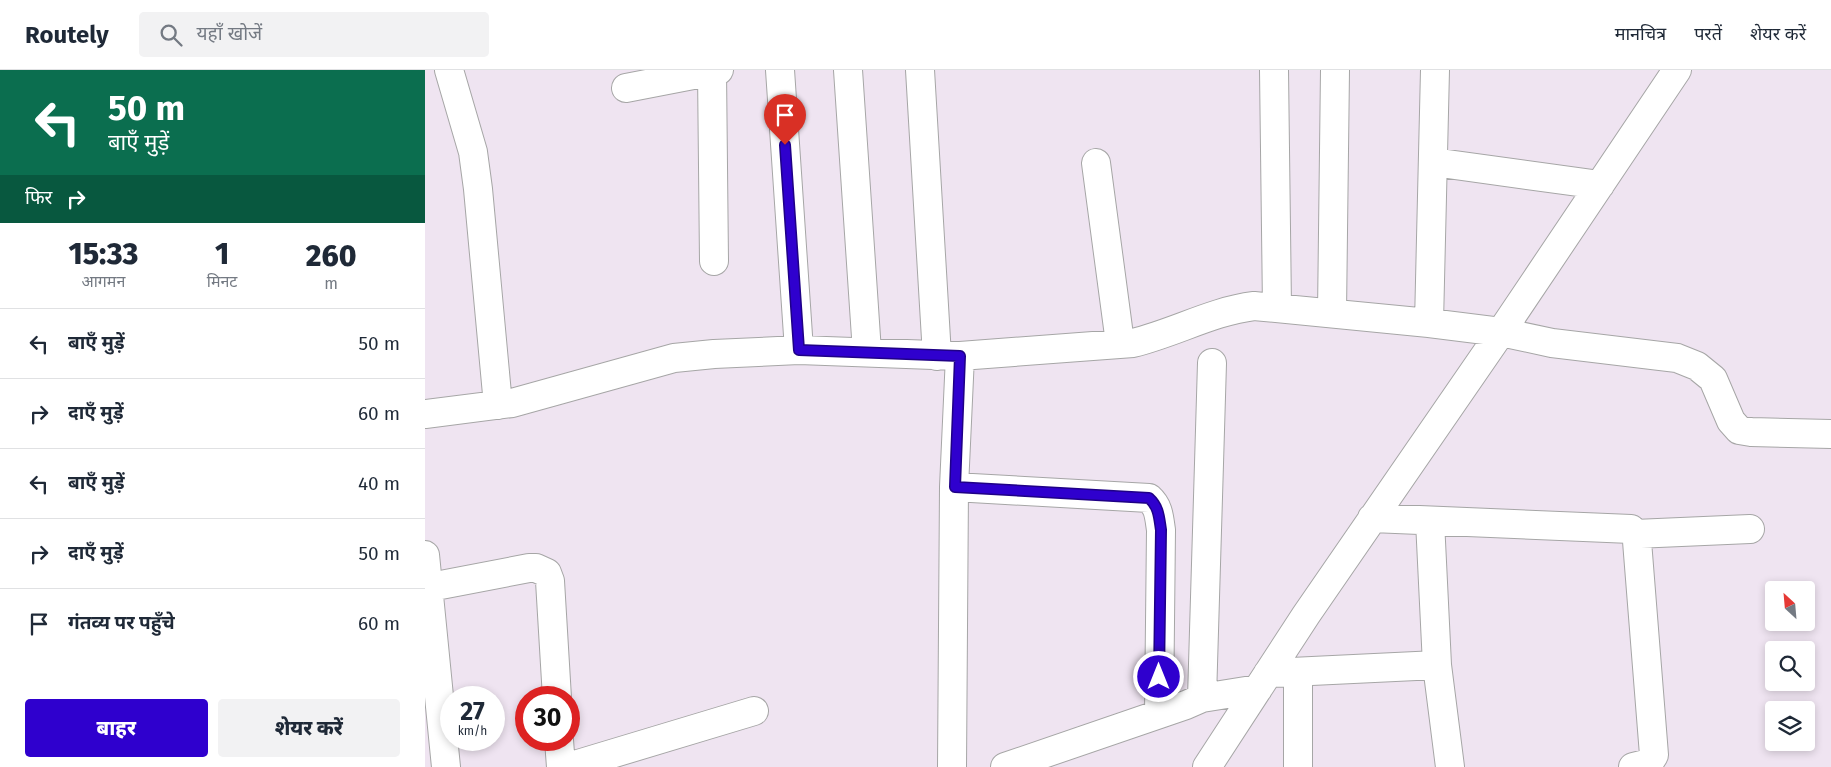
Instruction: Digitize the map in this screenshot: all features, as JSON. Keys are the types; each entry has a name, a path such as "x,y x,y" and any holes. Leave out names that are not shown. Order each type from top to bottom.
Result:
{"street":[{"path":"449,70 473,152 498,405"},
{"path":"779,70 799,350"},
{"path":"848,70 867,352"},
{"path":"920,70 949,356 955,487 952,767"},
{"path":"1274,70 1277,308"},
{"path":"1331,313 1335,70"},
{"path":"1429,322 1435,70"},
{"path":"1207,767 1372,518 1501,332 1677,70"},
{"path":"627,88 715,71 714,261"},
{"path":"1096,162 1120,342"},
{"path":"1433,162 1600,185"},
{"path":"425,414 512,403 674,358 799,350 949,356 1120,342 1133,343 1154,338 1238,308 1254,306 1429,322 1501,332 1552,343 1677,358 1697,366 1713,379 1731,421 1739,430 1831,434"},
{"path":"1202,698 1212,363"},
{"path":"955,487 1149,498 1155,503 1159,512 1161,530 1159,714"},
{"path":"1372,518 1631,529 1635,534 1654,755 1649,763 1633,767"},
{"path":"1430,521 1437,665 1450,767"},
{"path":"1635,534 1750,529"},
{"path":"425,555 446,767"},
{"path":"427,588 529,568 536,568 547,573 550,581 556,686"},
{"path":"1005,767 1202,698 1298,672 1437,665"},
{"path":"1298,672 1298,767"},
{"path":"568,767 754,711"},
{"path":"560,751 561,767"}],"route":[{"path":"785,145 799,350 960,356 955,487 1149,498 1155,503 1159,512 1161,530 1159,677"}]}
